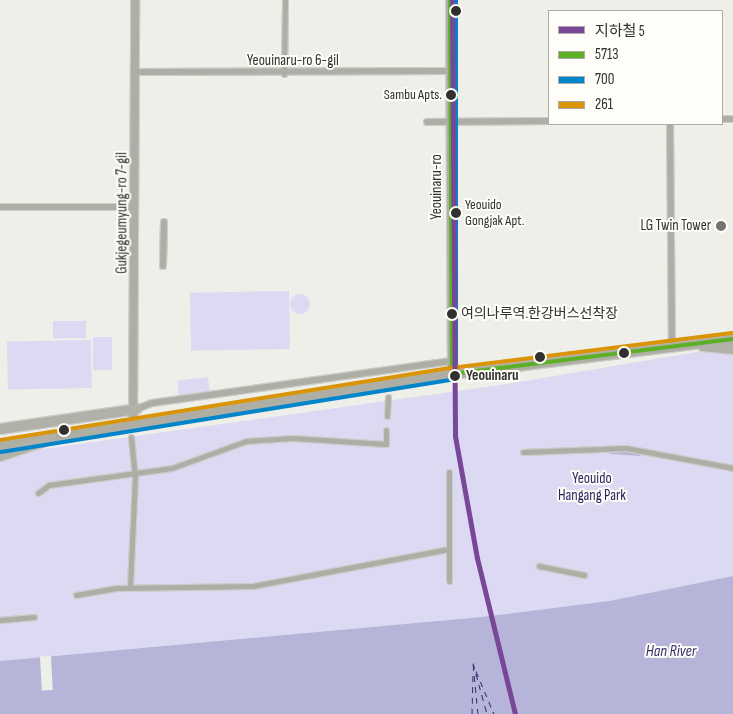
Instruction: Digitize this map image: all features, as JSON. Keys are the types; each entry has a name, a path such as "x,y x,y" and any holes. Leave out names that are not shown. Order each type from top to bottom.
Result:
{"main road":[{"path":"703,346 733,339"},
{"path":"0,446 452,374 672,348 703,346 733,348"},
{"path":"0,429 137,409"},
{"path":"0,456 51,439"}],"street":[{"name":"Gukjegeumyung-ro 7-gil","path":"133,426 137,409 135,0"},
{"path":"284,0 284,74"},
{"name":"Yeouinaru-ro","path":"451,2 452,374"},
{"name":"Yeouinaru-ro 6-gil","path":"136,72 284,74 450,71"},
{"path":"427,122 548,120"},
{"path":"670,125 672,348"},
{"path":"0,207 135,207"},
{"path":"163,266 164,222"},
{"path":"137,409 162,401 452,361"},
{"path":"387,416 388,397"},
{"path":"38,493 49,485 172,468 255,440 386,444 386,430"},
{"path":"130,587 135,474 131,437"},
{"path":"523,452 626,448 733,468"},
{"path":"449,472 449,581"},
{"path":"76,595 130,587 253,586 449,549"},
{"path":"539,566 584,575"},
{"path":"0,620 34,617"}],"green space":[{"path":"289,291 290,349 191,351 190,293"},
{"path":"300,294 307,297 310,304 307,311 300,314 293,311 290,304 293,297"},
{"path":"53,321 86,321 86,338 53,338"},
{"path":"93,337 112,337 112,370 93,370"},
{"path":"91,340 92,388 8,389 7,341"},
{"name":"Yeouido Hangang Park","path":"733,346 733,576 609,601 481,617 0,661 0,455 507,384"},
{"path":"208,377 210,394 179,398 177,381"}],"water":[{"name":"Han River","path":"733,576 733,714 0,714 0,661 481,617 609,601"}],"pier":[{"path":"51,656 53,690 42,691 40,657"}],"waterway":[{"path":"611,450 638,452"}],"ferry route":[{"path":"478,714 473,663 487,714"},
{"path":"476,671 494,714"},
{"path":"472,714 473,672"}],"metro line":[{"name":"5","path":"452,0 455,436 477,558 515,714"}],"transit line":[{"name":"5713","path":"450,0 452,374"},
{"name":"700","path":"1,452 456,379 456,0"},
{"name":"261","path":"0,440 451,368 732,333"},
{"name":"5713","path":"452,374 733,339"}],"place":[{"name":"Sambu Apts.","path":"451,95"},
{"name":"Yeouido Gongjak Apt.","path":"456,213"},
{"name":"LG Twin Tower","path":"721,226"},
{"name":"여의나루역.한강버스선착장","path":"452,314"},
{"name":"Yeouinaru","path":"455,376"}]}
